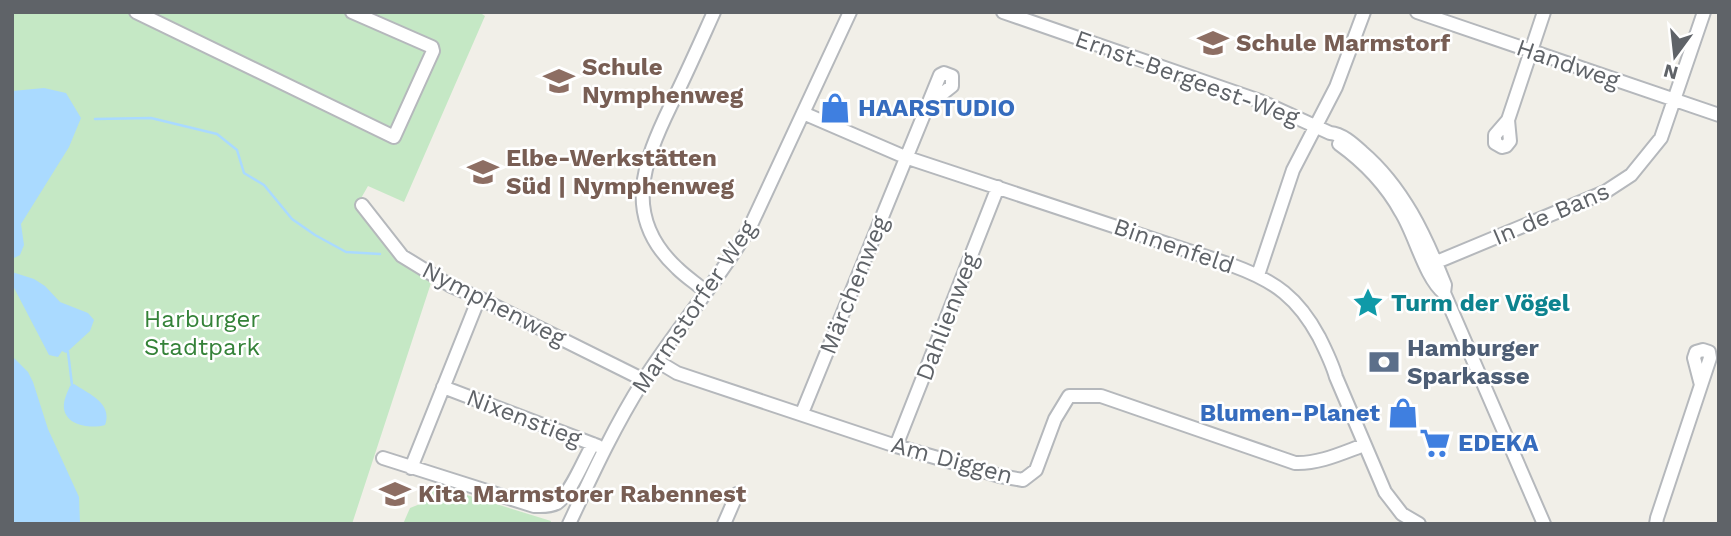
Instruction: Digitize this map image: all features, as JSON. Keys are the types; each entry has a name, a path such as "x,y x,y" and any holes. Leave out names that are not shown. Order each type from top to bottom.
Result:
{"street":[{"path":"136,12 394,136 419,85 433,51 432,47 352,12"},
{"path":"706,292 677,268 654,237 646,218 642,182 658,132 714,12"},
{"name":"Marmstorfer Weg","path":"411,468 534,506 547,507 558,502 750,227 850,12"},
{"name":"Ernst-Bergeest-Weg","path":"1003,12 1259,101 1330,133 1338,134 1356,147 1391,181 1409,207 1431,264 1445,285 1444,293 1544,524"},
{"path":"1258,275 1293,170 1341,74 1364,12"},
{"name":"Handweg","path":"1417,12 1719,115"},
{"path":"1508,120 1544,12"},
{"name":"In de Bans","path":"1431,264 1572,207 1622,182 1640,167 1661,138 1703,12"},
{"name":"Märchenweg","path":"802,413 928,105"},
{"name":"Binnenfeld","path":"803,113 905,157 1258,275 1276,285 1294,300 1309,318 1332,363 1364,445 1393,504 1402,514 1419,524"},
{"name":"Dahlienweg","path":"896,446 998,187"},
{"name":"Nymphenweg","path":"362,205 402,256 452,286 644,380"},
{"path":"383,458 411,468 479,298"},
{"name":"Am Diggen","path":"657,361 677,373 896,446 1023,480 1036,470 1055,419 1069,396 1101,397 1295,463 1307,464 1364,445"},
{"path":"1656,524 1701,385"},
{"name":"Nixenstieg","path":"443,387 599,446"},
{"name":"Marmstorfer Weg","path":"569,524 599,446"},
{"path":"724,524 737,494"}],"green space":[{"name":"Harburger Stadtpark","path":"12,12 479,12 485,16 404,202 368,186 360,200 401,260 431,283 352,524 12,524"},
{"path":"431,484 551,521 550,524 403,524 410,508 425,502"}],"water":[{"path":"44,88 66,93 81,118 69,147 21,224 24,245 20,255 12,259 12,91"},
{"path":"12,272 34,279 60,302 88,313 94,320 90,331 66,353 62,351 58,357 49,355 12,284"},
{"path":"12,356 28,372 33,382 48,429 79,497 80,524 12,524"},
{"path":"74,384 103,405 107,417 105,425 80,425 66,415 65,400 70,386"}],"waterway":[{"path":"95,119 151,118 217,134 237,150 244,173 264,185 292,219 346,252 380,254"},
{"path":"68,352 72,385"}],"place":[{"name":"Schule Marmstorf","path":"1213,43"},
{"name":"Schule Nymphenweg","path":"559,81"},
{"name":"HAARSTUDIO","path":"835,108"},
{"name":"Elbe-Werkstätten Süd | Nymphenweg","path":"483,172"},
{"name":"Turm der Vögel","path":"1368,303"},
{"name":"Hamburger Sparkasse","path":"1384,362"},
{"name":"Blumen-Planet","path":"1403,413"},
{"name":"EDEKA","path":"1435,443"},
{"name":"Kita Marmstorer Rabennest","path":"395,494"}]}
